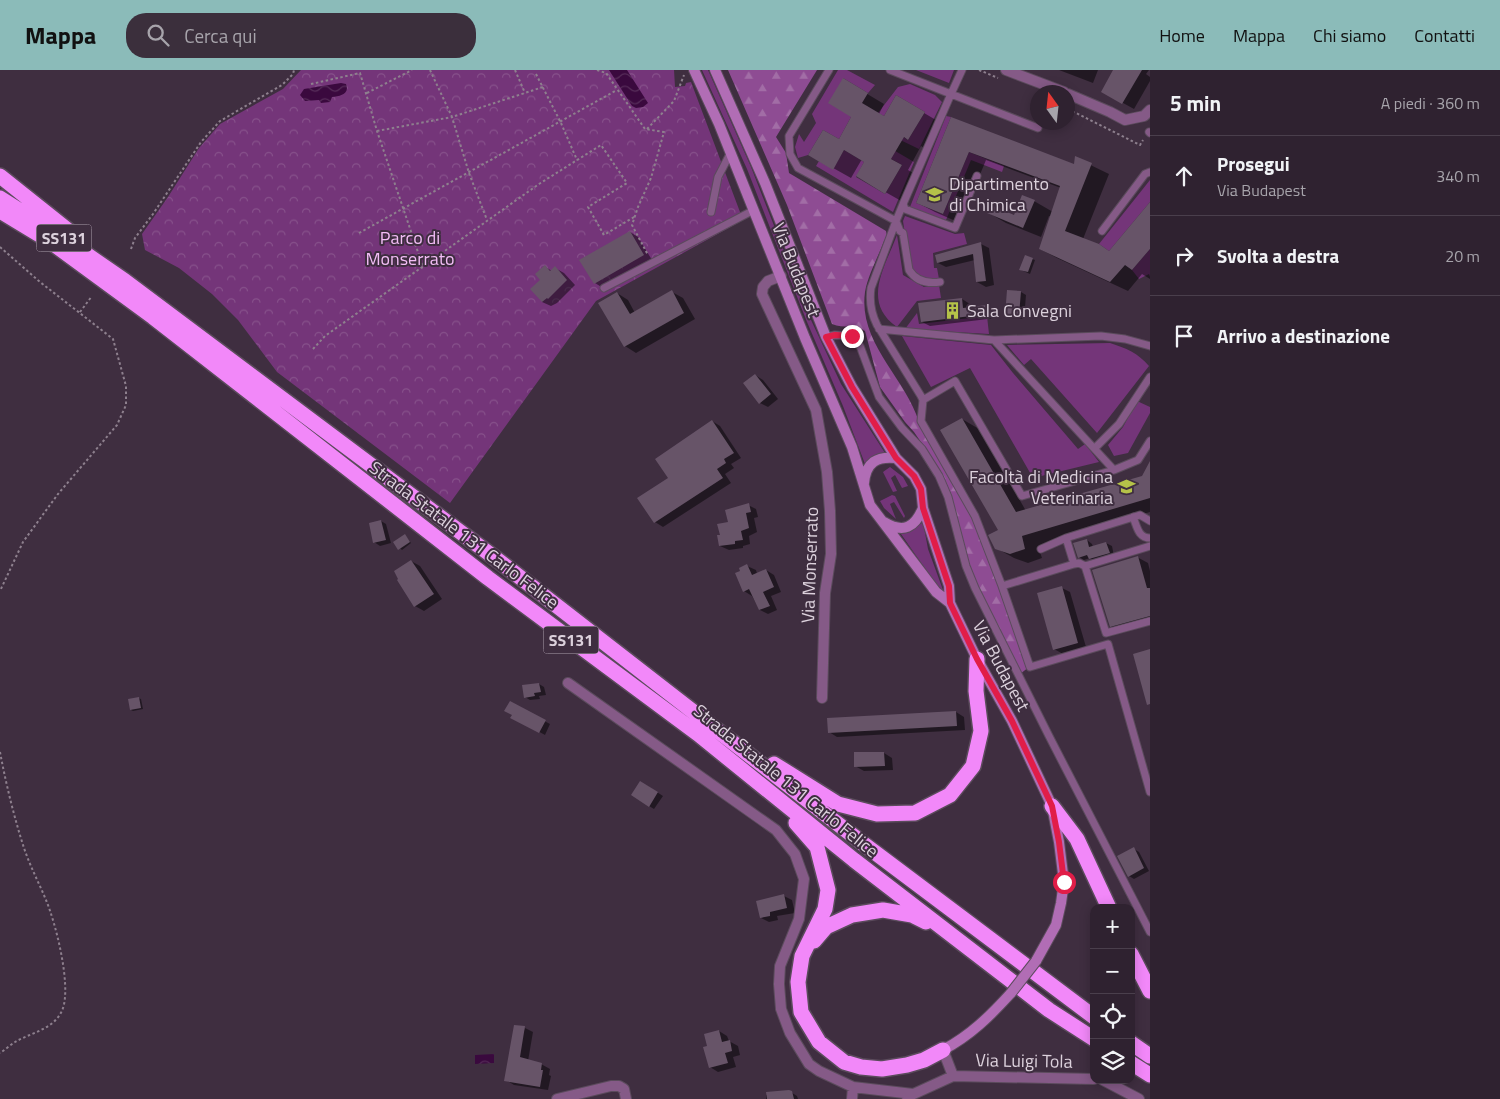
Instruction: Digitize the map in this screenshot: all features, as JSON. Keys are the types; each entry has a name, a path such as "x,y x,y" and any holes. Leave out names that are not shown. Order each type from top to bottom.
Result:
{"highway":[{"path":"0,176 67,229 125,281"},
{"name":"Strada Statale 131 Carlo Felice","path":"0,198 60,236 125,281 499,561 975,929 1090,1014"},
{"name":"Strada Statale 131 Carlo Felice","path":"0,211 48,240 153,317 488,578 698,734 854,860 1049,1010 1090,1036"},
{"path":"0,216 48,240"},
{"path":"683,704 838,804 877,814 915,813 950,795 973,766 981,731 976,691 977,659"},
{"path":"698,734 801,828 817,847 828,890 825,909 802,956 798,982 801,1012 819,1042 844,1062 862,1067 882,1069 924,1060 943,1050"},
{"path":"1052,806 1077,839 1107,904"},
{"path":"802,956 826,927 852,915 884,910 912,915 965,945"},
{"path":"1135,962 1150,991"},
{"path":"1135,1046 1150,1056"},
{"path":"1135,1066 1150,1075"}],"main road":[{"name":"Via Budapest","path":"715,70 765,183 826,337 852,387 896,458 918,482 921,489 923,508 949,586 950,603 977,659 1012,721 1052,806 1064,882 1056,925 1036,961 1011,993 962,1040 943,1050"},
{"name":"Via Budapest","path":"689,71 731,152 852,448 870,505 936,592 950,603"},
{"path":"864,484 865,474 872,463 878,458 896,458"},
{"path":"880,518 892,526 909,526 918,520 923,508"}],"street":[{"path":"1006,70 1046,85"},
{"path":"1075,97 1125,120 1144,116 1150,110"},
{"name":"Via Monserrato","path":"781,276 768,281 763,287 762,294 816,410 827,472 831,554 825,593 822,698"},
{"path":"568,683 776,830 795,854 804,879 799,919 780,966 781,1009 790,1033 809,1064 819,1071 853,1087 913,1094"},
{"path":"903,1099 953,1076 943,1050"},
{"name":"Via Luigi Tola","path":"953,1076 1090,1079"},
{"path":"1111,1084 1139,1099"},
{"path":"557,1099 611,1086 619,1086 624,1089 626,1099"},
{"path":"852,1099 853,1087"}],"lane":[{"path":"829,70 789,136 790,154 798,168 896,221 903,233 911,273 924,282 940,282"},
{"path":"890,70 1030,125"},
{"path":"962,70 903,204 871,288 870,300 873,317 923,400 921,421 975,516 1030,666 1108,644"},
{"path":"711,212 718,177 731,152"},
{"path":"1102,231 1145,174 1150,172"},
{"path":"903,204 905,209 955,228 977,176"},
{"path":"604,288 754,210"},
{"path":"880,329 994,340 1101,336 1125,339 1150,346"},
{"path":"826,337 835,335 852,336 860,346 879,397 902,428 922,449 939,476 948,497 966,566 975,588 1150,932"},
{"path":"994,340 1114,470"},
{"path":"1094,448 1119,424 1150,377"},
{"path":"923,400 954,381 1022,496 1114,470 1138,460 1150,441"},
{"path":"1041,549 1066,538 1140,515 1150,521"},
{"path":"1133,517 1140,534 1144,538 1150,538"},
{"path":"1066,538 1074,564"},
{"path":"1085,566 1150,546"},
{"path":"1002,586 1074,564 1080,563 1085,566 1106,633 1150,792"},
{"path":"1106,633 1150,621"}],"path":[{"path":"131,249 135,238 201,142 220,121 282,85 293,74 294,70"},
{"path":"367,93 412,70"},
{"path":"430,70 452,117 469,173 488,221"},
{"path":"515,70 525,94"},
{"path":"597,70 606,73 646,129 664,132 651,178 632,225 653,263"},
{"path":"647,129 674,101 689,71"},
{"path":"312,84 360,74 377,131 423,267"},
{"path":"536,74 577,160"},
{"path":"377,131 452,117 543,87"},
{"path":"360,233 561,123 617,90"},
{"path":"1075,112 1140,145"},
{"path":"313,349 325,336 539,184 601,145 627,183 588,207 604,234 634,217"},
{"path":"0,247 40,282 113,339 126,386 126,405 116,425 58,494 23,542 0,590"},
{"path":"80,313 92,296"},
{"path":"0,752 6,782 24,847 35,878 47,901 59,944 65,981 63,1008 50,1026 16,1042 0,1054"}],"green space":[{"name":"Parco di Monserrato","path":"301,70 674,70 675,87 685,86 686,83 691,82 743,220 596,301 450,503 277,372 238,320 212,294 179,268 145,250 142,234 199,148 220,124 283,89"},
{"path":"702,70 708,70 751,167 811,320 841,384 885,453 865,464 747,169"},
{"path":"728,70 817,70 776,137 786,153 789,173 886,231 887,236 866,286 865,310 869,328 875,344 904,390 919,422 973,516 1029,667 1020,674 974,580 940,473 914,432 880,387 865,331 832,324 787,205"},
{"path":"838,70 847,70 875,85 868,93 843,78 851,117 839,139 823,130 808,155 798,158 795,147 799,134 804,142 816,123 812,114"},
{"path":"916,70 954,70 949,83"},
{"path":"910,84 935,95 942,102 919,149 892,136 894,131 908,140 925,112 896,95 884,116 878,113 898,87"},
{"path":"946,116 951,117 916,203 943,214 969,152 1004,166 1002,172 971,160 946,220 910,207"},
{"path":"885,145 914,162 893,212 816,166 819,161 833,169 844,150 864,162 856,177 885,194 902,165 881,153"},
{"path":"1150,180 1150,202 1109,251 1099,244"},
{"path":"905,216 955,234 964,233 967,244 933,253 934,268 937,268 939,279 924,280 910,268 903,221"},
{"path":"897,235 903,275 924,287 939,285 941,298 917,301 897,327 886,317 880,307 878,295 882,272"},
{"path":"1150,249 1150,277 1149,274 1139,279 1132,270"},
{"path":"917,313 919,324 987,316 989,334 905,329"},
{"path":"902,336 991,345 1078,449 1085,444 1099,462 1033,478 970,368 931,387"},
{"path":"1110,343 1131,352 1149,366 1097,433 1031,359 1024,365 1007,345"},
{"path":"1137,401 1150,407 1150,413 1128,453 1114,456 1108,445 1123,427"},
{"path":"890,467 903,477 908,486 902,488 895,475 891,478 897,491 893,492 883,472"},
{"path":"892,495 895,496 905,516 904,518 894,502 890,504 896,519 884,508 880,501"},
{"path":"923,522 928,549 943,590 940,590 901,534 910,532"}],"water":[{"path":"609,70 627,70 648,103 643,107 636,108 632,106"},
{"path":"341,83 346,84 347,90 341,95 332,97 330,102 321,103 319,100 305,101 300,95 304,89"},
{"path":"494,1054 494,1063 475,1064 475,1055"}],"building":[{"path":"1113,70 1142,70 1122,104 1101,92"},
{"path":"843,78 868,93 862,103 884,116 896,95 925,112 908,140 904,137 891,159 902,165 885,194 856,176 864,162 844,150 833,170 808,155 823,130 839,139 851,117 828,103"},
{"name":"Dipartimento di Chimica","path":"951,117 1074,164 1075,156 1092,163 1065,231 1099,244 1109,251 1150,202 1150,249 1132,270 1125,265 1110,282 1039,249 1060,186 969,152 943,214 916,203"},
{"path":"1022,195 1035,200 1023,228 987,213 991,205 1014,215"},
{"path":"630,231 644,255 594,284 579,260"},
{"path":"981,242 986,281 976,282 973,254 937,263 935,255"},
{"path":"1025,255 1033,258 1028,272 1019,270"},
{"path":"545,265 550,271 555,266 567,280 548,299 542,302 530,289 540,280 535,274"},
{"path":"672,290 684,313 624,347 598,303 617,292 630,314"},
{"path":"1007,290 1021,291 1019,316 1005,316"},
{"name":"Sala Convegni","path":"962,298 963,308 987,305 988,314 921,322 918,303"},
{"path":"755,374 771,394 759,404 743,383"},
{"name":"Facoltà di Medicina Veterinaria","path":"962,418 1016,512 1142,476 1150,461 1150,498 1022,536 1025,549 1010,554 995,549 988,535 998,530 940,430"},
{"path":"712,420 734,453 724,459 726,463 717,469 723,478 654,523 637,498 668,478 655,459"},
{"path":"749,503 751,512 746,513 749,528 741,531 743,540 735,541 735,544 719,546 717,535 720,535 717,524 728,522 725,510"},
{"path":"381,520 386,540 373,543 369,523"},
{"path":"405,534 410,542 398,550 393,542"},
{"path":"1087,539 1089,547 1106,542 1110,553 1089,559 1087,555 1078,558 1073,543"},
{"path":"1138,556 1147,588 1150,588 1150,616 1110,627 1092,570"},
{"path":"411,560 434,594 414,607 397,580 394,571"},
{"path":"747,564 752,575 766,569 774,587 763,592 770,606 759,610 749,589 743,592 735,573 740,571 739,568"},
{"path":"1062,586 1078,643 1053,650 1037,593"},
{"path":"1150,649 1150,704 1147,705 1133,654"},
{"path":"539,683 541,692 534,693 535,696 524,698 522,685"},
{"path":"139,697 141,708 130,710 128,699"},
{"path":"510,701 546,720 539,733 510,718 512,715 504,711"},
{"path":"956,711 957,726 828,733 827,718"},
{"path":"854,752 884,752 885,766 854,767"},
{"path":"640,781 658,792 649,807 631,795"},
{"path":"1134,847 1144,868 1128,877 1117,856"},
{"path":"784,894 787,908 770,912 770,916 760,918 756,901"},
{"path":"514,1025 525,1026 520,1057 542,1063 541,1070 543,1070 540,1087 504,1081"},
{"path":"719,1030 722,1042 730,1040 732,1051 725,1053 728,1063 709,1068 703,1047 707,1046 704,1034"},
{"path":"792,1091 794,1099 767,1099 766,1092"}],"place":[{"name":"Dipartimento di Chimica","path":"935,194"},
{"name":"Sala Convegni","path":"953,311"},
{"name":"Facoltà di Medicina Veterinaria","path":"1127,487"}],"route":[{"path":"852,336 835,335 826,337 852,387 896,458 914,476 921,489 923,508 949,586 950,603 977,659 1012,721 1052,806 1064,882"}]}
